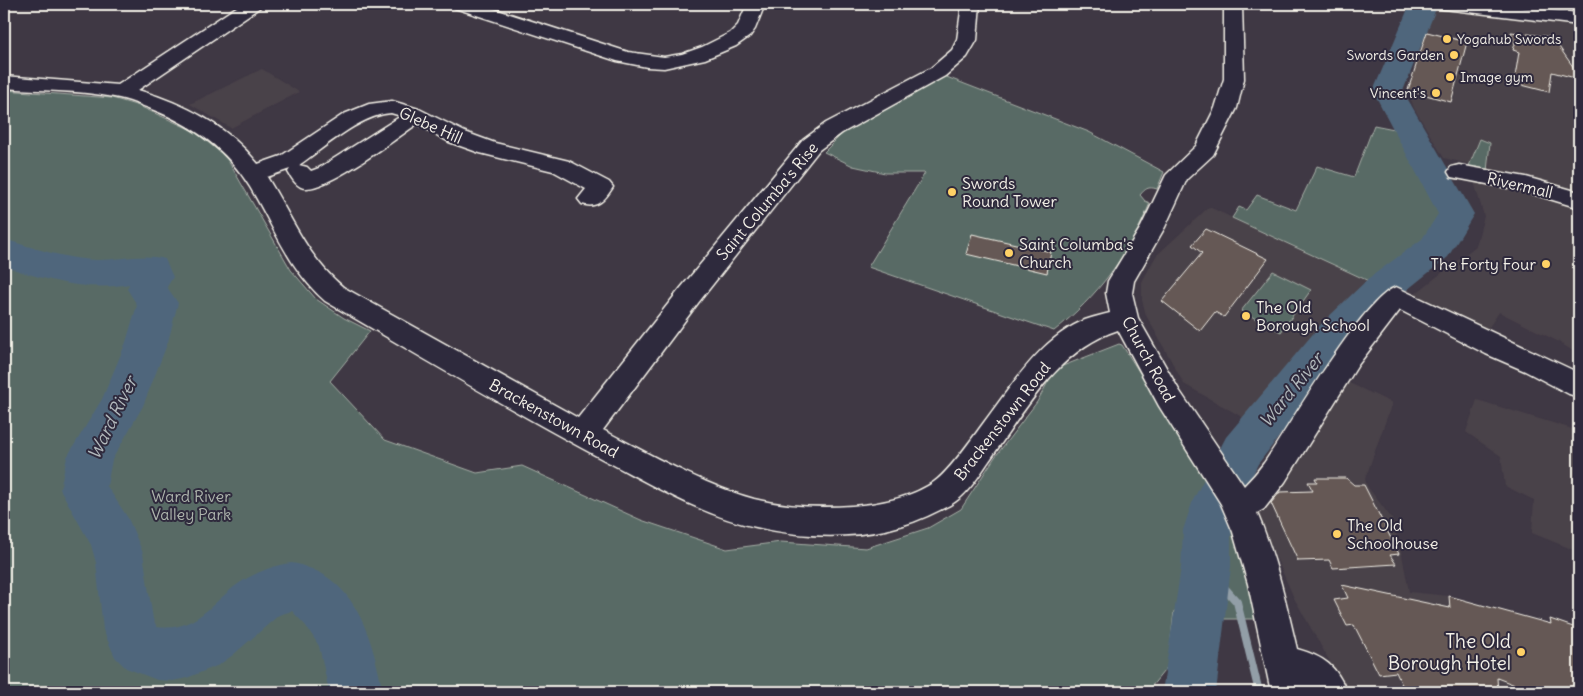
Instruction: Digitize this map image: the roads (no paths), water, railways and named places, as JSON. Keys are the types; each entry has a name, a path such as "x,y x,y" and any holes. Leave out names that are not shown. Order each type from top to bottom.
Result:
{"street":[{"path":"121,92 253,4"},
{"path":"461,4 624,57 646,62 670,62 693,57 735,39 744,31 756,4"},
{"name":"Saint Columba's Rise","path":"582,435 689,296 811,145 834,128 938,72 960,53 967,40 971,4"},
{"name":"Church Road","path":"1234,4 1234,79 1231,95 1205,150 1177,176 1152,228 1122,281 1119,293 1125,318 1170,398 1236,502 1261,569 1275,623 1286,678"},
{"path":"1450,4 1579,19"},
{"name":"Brackenstown Road","path":"4,82 121,92 176,111 210,129 231,146 254,174 303,264 320,282 349,303 582,435 718,501 755,513 797,520 829,522 872,519 914,508 946,490 972,462 1046,362 1093,328 1125,318"},
{"name":"Glebe Hill","path":"254,174 289,161 352,119 376,108 392,107 412,113 472,143 560,166 601,188 590,199"},
{"path":"298,172 307,181 327,172 416,116"},
{"name":"Rivermall","path":"1460,172 1526,184 1579,200"},
{"path":"1236,502 1253,499 1274,473 1348,357 1396,297 1496,348 1535,363 1579,386"},
{"path":"1286,678 1301,668 1316,674 1329,692"}],"waterway":[{"name":"Ward River","path":"1189,692 1206,567 1207,530 1217,500 1242,451 1336,334 1383,288 1435,248 1456,214 1388,91 1424,4"},
{"name":"Ward River","path":"4,252 28,261 69,271 115,273 152,269 154,277 146,289 158,303 147,342 121,406 90,457 83,489 110,533 119,553 123,572 127,619 130,630 139,646 154,653 164,654 191,650 215,637 261,598 277,590 293,587 309,592 324,608 338,628 346,646 356,692"},
{"path":"1206,567 1237,602 1259,692"}],"place":[{"name":"Yogahub Swords","path":"1447,39"},
{"name":"Swords Garden","path":"1454,55"},
{"name":"Image gym","path":"1450,77"},
{"name":"Vincent's","path":"1436,93"},
{"name":"Swords Round Tower","path":"952,192"},
{"name":"Saint Columba's Church","path":"1009,253"},
{"name":"The Forty Four","path":"1546,264"},
{"name":"The Old Borough School","path":"1246,316"},
{"name":"The Old Schoolhouse","path":"1337,534"},
{"name":"The Old Borough Hotel","path":"1521,652"}],"park label":[{"name":"Ward River Valley Park","path":"191,505"}]}
